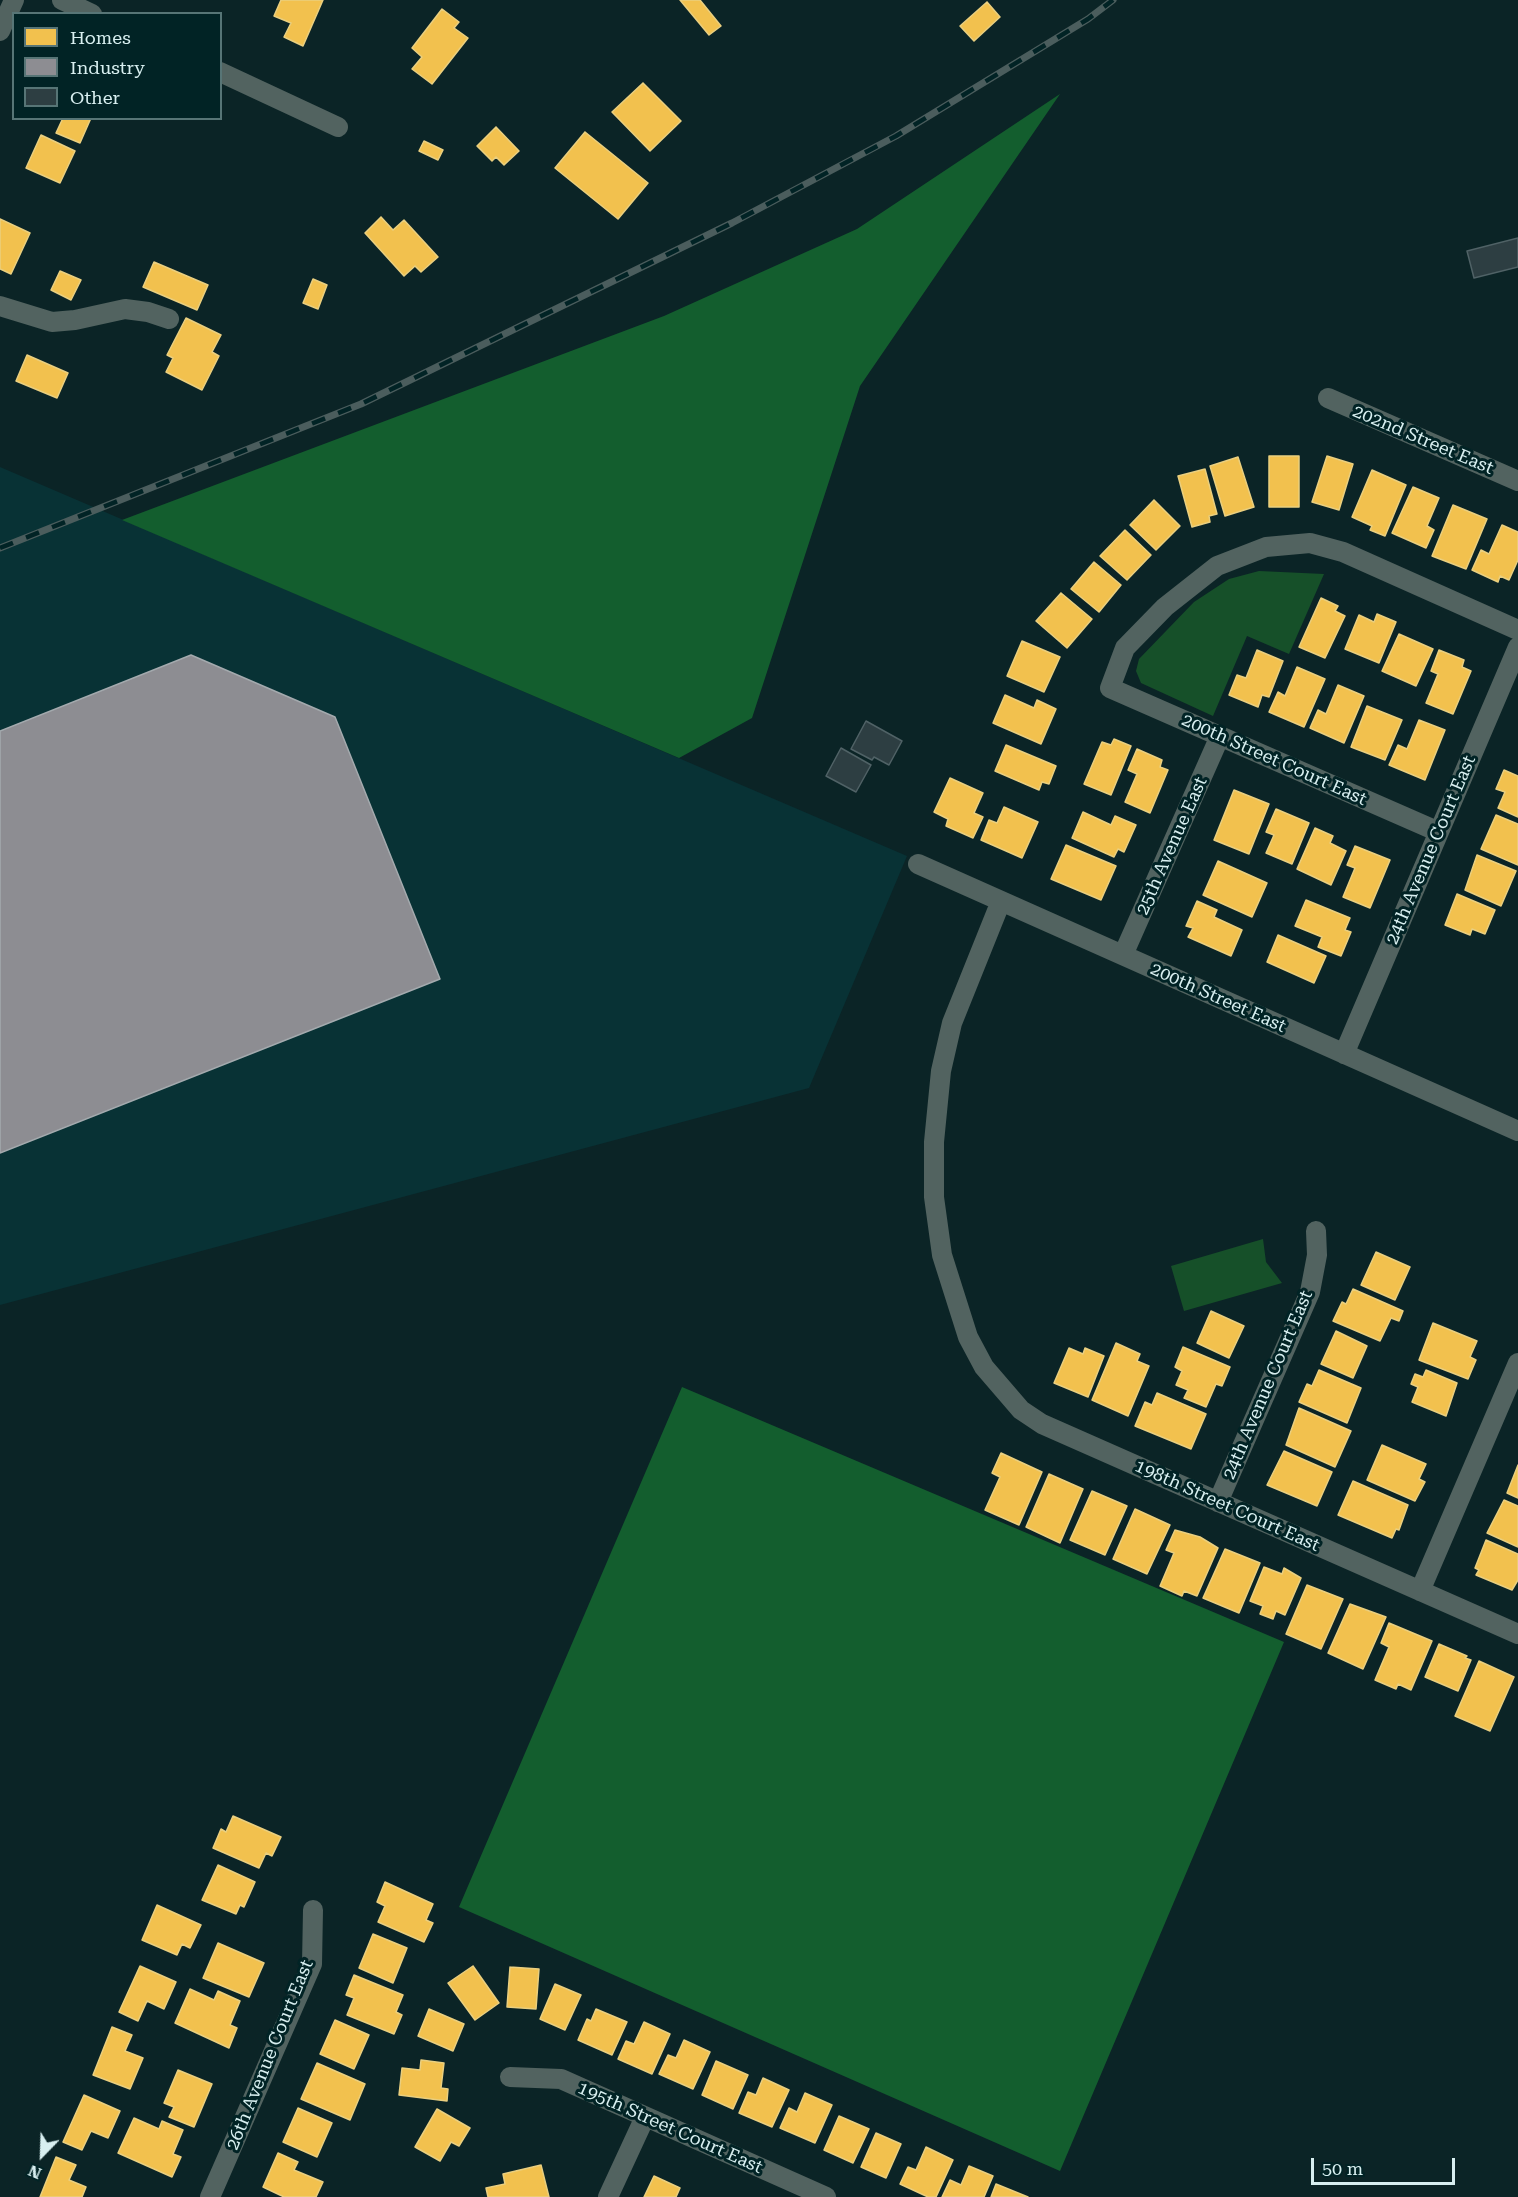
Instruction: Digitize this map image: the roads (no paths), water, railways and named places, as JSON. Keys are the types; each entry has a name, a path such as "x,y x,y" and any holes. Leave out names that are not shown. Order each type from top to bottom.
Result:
{"street":[{"path":"0,31 14,0"},
{"path":"62,0 88,12"},
{"path":"222,73 338,127"},
{"path":"0,306 52,322 75,320 125,309 148,312 169,319"},
{"name":"202nd Street East","path":"1328,398 1518,481"},
{"name":"200th Street Court East","path":"1439,832 1110,688 1125,648 1165,607 1217,566 1266,547 1310,543 1343,552 1518,630"},
{"name":"24th Avenue Court East","path":"1344,1054 1518,647"},
{"name":"25th Avenue East","path":"1123,956 1220,736"},
{"name":"200th Street East","path":"918,864 1518,1131"},
{"name":"198th Street Court East","path":"1001,901 952,1023 941,1071 935,1125 934,1197 942,1255 968,1337 984,1367 1021,1410 1041,1424 1518,1634"},
{"name":"24th Avenue Court East","path":"1218,1502 1310,1292 1317,1255 1316,1231"},
{"path":"1420,1591 1518,1363"},
{"name":"26th Avenue Court East","path":"210,2197 312,1964 313,1910"},
{"name":"195th Street Court East","path":"510,2077 561,2079 826,2197"},
{"path":"609,2197 645,2117"}],"railway":[{"path":"0,548 361,404 732,223 896,136 1088,19 1113,0"}]}
